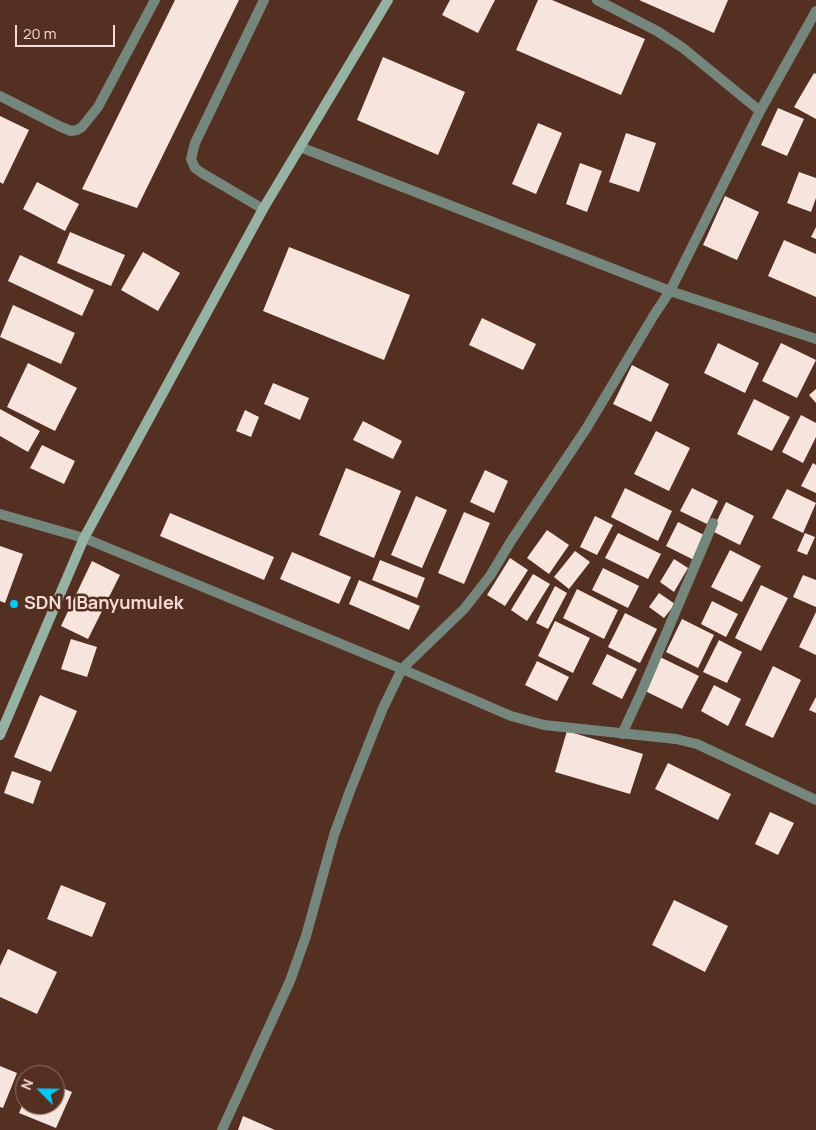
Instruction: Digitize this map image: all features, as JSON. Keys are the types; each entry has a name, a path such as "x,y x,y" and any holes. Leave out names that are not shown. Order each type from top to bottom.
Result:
{"main road":[{"path":"0,735 84,538 264,209 388,0"}],"street":[{"path":"0,96 60,128 77,130 82,127 98,107 155,0"},
{"path":"264,0 195,143 191,159 195,168 202,173 264,209"},
{"path":"598,0 657,31 760,111"},
{"path":"222,1130 290,980 306,936 334,835 383,708 402,669 464,609 490,576 511,541 586,429 670,291 760,111 816,11"},
{"path":"300,148 670,291 816,340"},
{"path":"0,514 84,538 402,669 510,716 530,722 676,739 696,744 816,800"},
{"path":"622,734 713,522"}],"building":[{"path":"175,0 239,0 137,208 82,189"},
{"path":"450,0 495,0 478,33 442,15"},
{"path":"538,0 552,0 645,39 621,95 516,50"},
{"path":"639,0 728,0 714,33"},
{"path":"383,57 465,92 438,155 357,120"},
{"path":"814,73 816,74 816,119 794,107"},
{"path":"778,108 804,119 787,156 761,145"},
{"path":"0,116 29,130 3,184 0,182"},
{"path":"538,123 562,133 536,194 512,184"},
{"path":"626,133 656,143 639,192 609,182"},
{"path":"580,163 602,171 587,212 566,204"},
{"path":"799,172 816,178 816,198 811,212 787,203"},
{"path":"37,182 79,204 65,231 23,209"},
{"path":"725,196 759,212 737,260 703,245"},
{"path":"816,227 816,239 811,237"},
{"path":"70,232 125,255 111,286 57,263"},
{"path":"784,240 816,254 816,297 768,276"},
{"path":"289,247 410,295 384,360 263,311"},
{"path":"143,252 180,273 158,311 121,290"},
{"path":"20,255 94,290 82,316 8,281"},
{"path":"13,305 75,333 61,364 0,337"},
{"path":"482,318 536,344 523,370 469,345"},
{"path":"718,343 759,363 745,393 704,373"},
{"path":"781,343 816,360 797,398 762,381"},
{"path":"28,363 77,388 55,431 7,407"},
{"path":"632,365 669,384 651,422 613,404"},
{"path":"273,383 309,398 300,420 264,404"},
{"path":"816,389 816,403 809,395"},
{"path":"754,399 790,417 772,451 737,434"},
{"path":"0,409 40,431 28,452 0,436"},
{"path":"245,410 259,417 251,437 236,431"},
{"path":"801,415 816,423 816,437 803,463 782,452"},
{"path":"363,421 402,441 393,459 353,440"},
{"path":"656,431 690,448 669,491 634,474"},
{"path":"42,445 75,461 64,484 30,468"},
{"path":"813,463 816,465 816,493 801,486"},
{"path":"346,468 401,491 374,558 319,535"},
{"path":"485,470 508,481 494,513 470,502"},
{"path":"625,488 672,511 658,541 611,517"},
{"path":"692,488 718,501 707,524 680,511"},
{"path":"787,489 816,503 803,533 772,518"},
{"path":"416,496 447,510 422,568 391,555"},
{"path":"726,502 754,516 740,545 712,531"},
{"path":"464,512 490,523 464,584 438,573"},
{"path":"170,513 274,557 264,580 160,536"},
{"path":"595,516 613,525 597,555 580,547"},
{"path":"678,522 706,536 694,560 666,546"},
{"path":"547,530 569,545 549,574 527,558"},
{"path":"618,533 661,554 648,579 605,558"},
{"path":"805,533 815,537 807,555 797,551"},
{"path":"0,546 23,554 5,603 0,601"},
{"path":"730,550 761,566 742,602 711,587"},
{"path":"575,551 590,562 569,589 554,577"},
{"path":"292,552 351,577 339,604 280,579"},
{"path":"510,558 528,570 505,606 487,595"},
{"path":"674,559 688,568 674,592 660,582"},
{"path":"380,560 425,578 417,598 372,580"},
{"path":"92,561 120,575 88,639 61,626"},
{"path":"603,568 639,586 628,608 592,590"},
{"path":"533,574 550,584 527,621 511,610"},
{"path":"803,575 816,580 816,607 793,597"},
{"path":"359,580 420,606 409,630 349,604"},
{"path":"761,585 788,598 761,651 735,638"},
{"path":"555,586 567,593 548,629 536,623"},
{"path":"577,589 618,610 604,639 563,618"},
{"path":"659,593 675,604 664,618 649,607"},
{"path":"712,601 738,614 726,637 701,624"},
{"path":"816,612 816,655 799,647"},
{"path":"625,613 657,629 640,663 608,647"},
{"path":"682,619 714,635 698,668 666,652"},
{"path":"555,621 590,638 573,673 538,656"},
{"path":"71,639 97,647 87,677 61,669"},
{"path":"719,640 742,652 727,683 703,672"},
{"path":"607,654 637,669 622,699 592,684"},
{"path":"660,657 699,676 682,709 643,690"},
{"path":"537,661 569,677 557,701 525,685"},
{"path":"773,666 801,680 773,738 745,725"},
{"path":"714,685 741,699 728,726 701,711"},
{"path":"40,695 77,711 51,772 14,757"},
{"path":"816,697 816,713 809,710"},
{"path":"567,731 643,754 630,794 555,772"},
{"path":"668,763 731,794 718,820 655,789"},
{"path":"12,771 41,781 33,804 4,793"},
{"path":"770,812 794,823 778,855 755,844"},
{"path":"61,885 106,903 92,937 47,919"},
{"path":"674,900 728,926 705,972 652,945"},
{"path":"8,949 57,972 37,1014 0,997 0,966"},
{"path":"0,1066 15,1072 15,1078 3,1108 0,1107"},
{"path":"65,1089 72,1092 65,1108"},
{"path":"24,1115 62,1115 56,1128"},
{"path":"243,1116 275,1130 238,1130"}],"place":[{"name":"SDN 1 Banyumulek","path":"14,604"}]}
